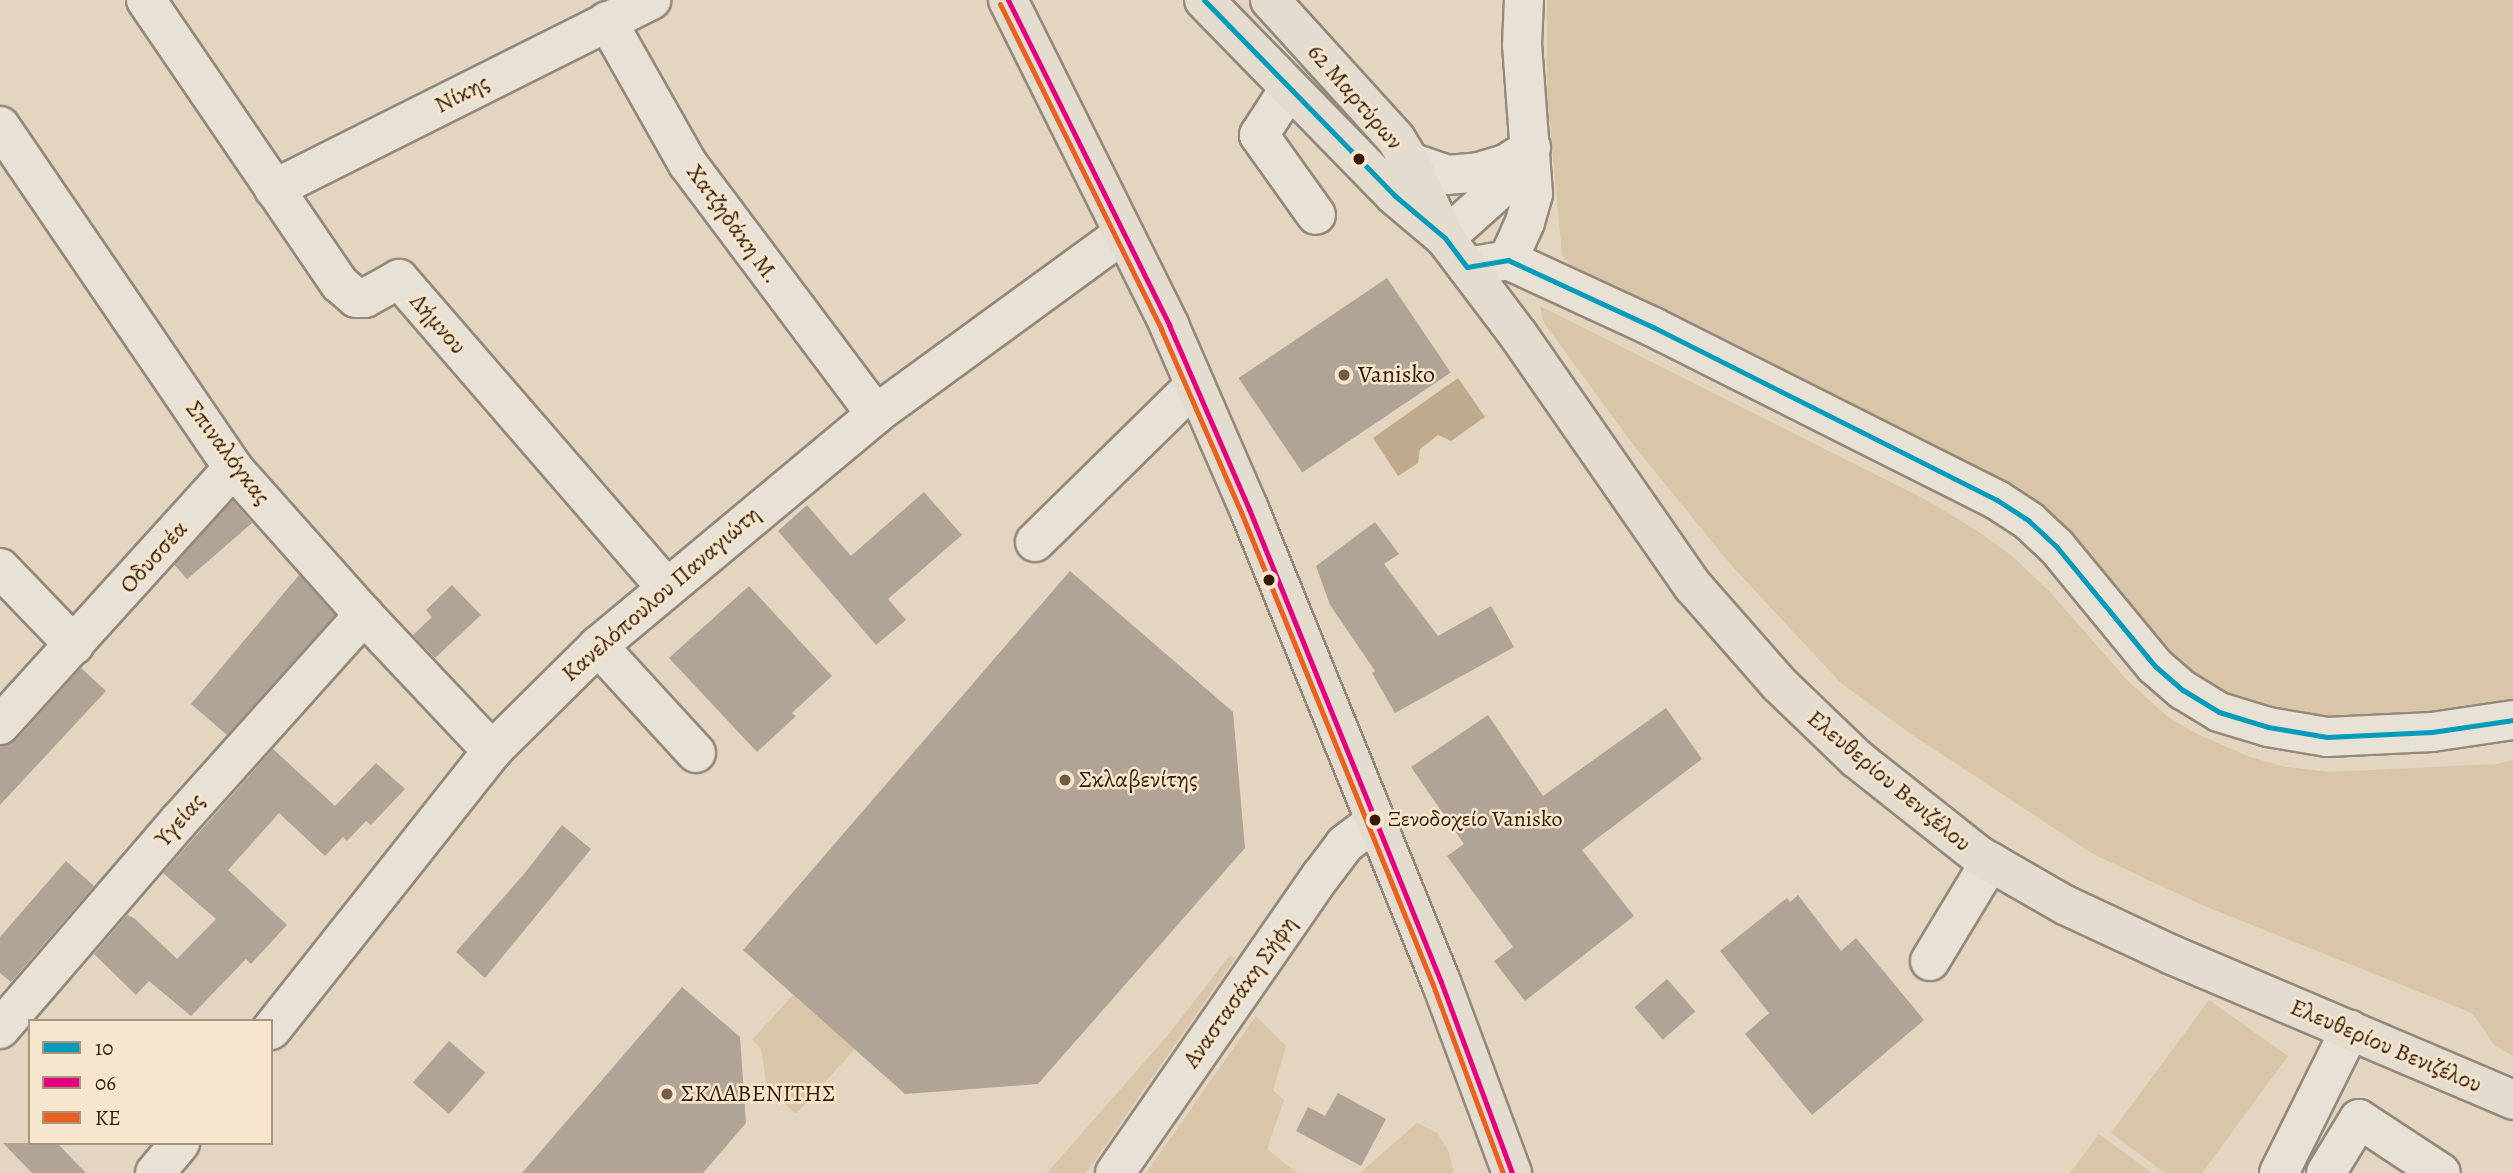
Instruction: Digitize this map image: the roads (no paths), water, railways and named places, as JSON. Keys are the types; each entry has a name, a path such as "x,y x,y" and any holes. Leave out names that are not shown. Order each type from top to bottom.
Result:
{"main road":[{"name":"62 Μαρτύρων","path":"1203,0 1394,195 1456,252"},
{"name":"62 Μαρτύρων","path":"1269,0 1375,114 1410,162 1456,252"},
{"path":"1010,2 1195,384 1249,509 1441,982 1512,1173"},
{"name":"Ελευθερίου Βενιζέλου","path":"1456,252 1519,336 1657,537 1718,618 1779,684 1857,759 1945,831 1990,862 2116,930 2513,1100"}],"street":[{"name":"Λήμνου","path":"146,0 340,285 356,298 373,296 399,279 666,587"},
{"name":"Νίκης","path":"274,189 651,0"},
{"path":"1508,260 1525,222 1533,194 1522,45 1524,0"},
{"name":"Χατζηδάκη Μ.","path":"607,21 688,164 876,414"},
{"path":"1289,89 1259,135 1316,215"},
{"name":"Σπιναλόγκας","path":"0,127 233,468 364,615 492,751"},
{"path":"1410,162 1447,174 1472,173 1506,164 1531,148"},
{"path":"1531,148 1456,252 1508,260 1653,327 1997,500 2029,521 2056,546 2155,666 2192,696 2220,712 2268,727 2327,737 2432,732 2513,720"},
{"name":"Κανελόπουλου Παναγιώτη","path":"273,1027 492,751 597,646 876,414 1123,234"},
{"path":"1035,542 1195,384"},
{"name":"Οδυσσέα","path":"0,725 233,468"},
{"path":"0,568 74,645"},
{"name":"Υγείας","path":"0,1029 179,821 364,615"},
{"path":"597,646 696,753"},
{"name":"Αναστασάκη Σήφη","path":"1115,1173 1321,876 1345,844 1375,821"},
{"path":"1930,961 1990,862"},
{"path":"2279,1173 2350,1030"},
{"path":"2326,1173 2359,1119 2441,1173"},
{"path":"155,1173 178,1145"}],"place":[{"name":"Vanisko","path":"1344,375"},
{"name":"Σκλαβενίτης","path":"1065,780"},
{"name":"Ξενοδοχείο Vanisko","path":"1375,820"},
{"name":"ΣΚΛΑΒΕΝΙΤΗΣ","path":"667,1094"}]}
